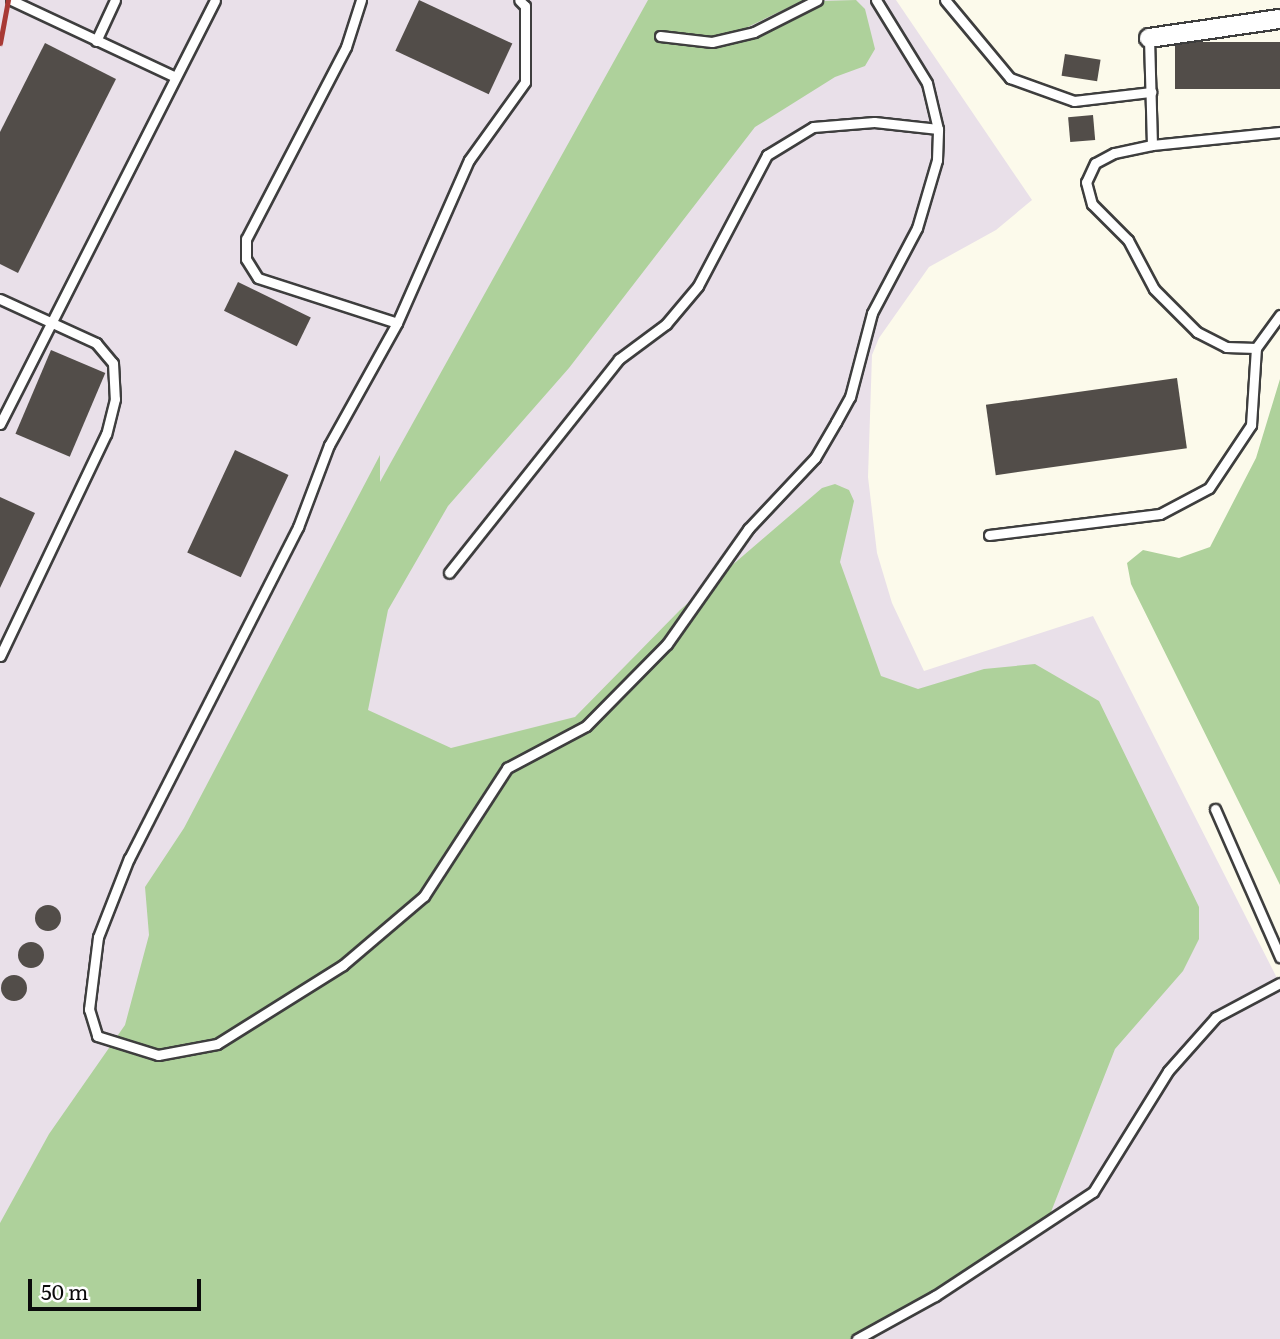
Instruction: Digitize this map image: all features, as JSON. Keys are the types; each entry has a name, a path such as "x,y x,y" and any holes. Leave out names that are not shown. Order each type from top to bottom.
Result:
{"street":[{"path":"1149,38 1280,19"}],"lane":[{"path":"11,0 173,76"},
{"path":"96,41 115,0"},
{"path":"0,424 173,76 215,0"},
{"path":"360,0 346,47 246,239 246,260 258,278 397,323"},
{"path":"660,36 712,42 754,32 817,0"},
{"path":"524,2 525,82 469,160 397,323 329,445 298,527 129,858 97,937 89,1009 97,1036 158,1055 217,1044 343,965 424,896 507,768 586,726 667,644 748,529 815,458 841,414 872,313 917,228 937,160 938,129 927,83 876,0"},
{"path":"946,0 1010,78 1074,101 1151,92"},
{"path":"1149,38 1152,145"},
{"path":"449,573 619,359 666,324 698,286 767,155 813,127 874,122 938,129"},
{"path":"1256,348 1226,346 1197,332 1154,289 1128,240 1092,204 1086,182 1095,163 1114,153 1152,145 1280,132"},
{"path":"0,299 96,343 113,363 115,399 106,434 0,656"},
{"path":"989,535 1160,514 1209,488 1251,425 1256,348 1280,315"},
{"path":"1215,809 1280,957"},
{"path":"857,1339 935,1296 1093,1192 1168,1071 1216,1017 1280,983"}],"shaded area":[{"path":"0,0 896,0 1032,200 996,230 929,267 879,338 872,355 868,477 877,553 892,603 924,671 1093,616 1280,984 1280,1339 0,1339"}],"green space":[{"path":"648,0 804,0 712,44 821,1 856,0 865,9 875,49 865,66 835,77 755,127 569,368 448,506 388,610 368,710 451,748 575,717 680,610 822,488 835,484 849,490 854,501 840,562 881,676 918,689 984,669 1035,664 1099,701 1199,907 1199,939 1183,971 1115,1049 1049,1217 874,1339 0,1339 0,1223 49,1134 125,1025 149,935 145,887 184,828 380,455 380,482"},
{"path":"1280,379 1280,885 1131,584 1127,563 1143,550 1179,558 1210,547 1256,458"}],"building":[{"path":"419,0 512,44 489,94 395,51"},
{"path":"1175,42 1280,42 1280,89 1175,89"},
{"path":"45,43 116,79 18,273 0,264 0,132"},
{"path":"1065,54 1101,60 1097,81 1062,76"},
{"path":"1093,115 1095,140 1070,142 1068,117"},
{"path":"238,282 311,318 297,346 224,311"},
{"path":"51,350 105,373 70,457 15,434"},
{"path":"1177,378 1187,448 996,475 986,405"},
{"path":"235,450 288,475 241,577 187,552"},
{"path":"0,497 35,513 0,588"},
{"path":"48,905 57,909 61,918 57,927 48,931 39,927 35,918 39,909"},
{"path":"31,942 40,946 44,955 40,964 31,968 22,964 18,955 22,946"},
{"path":"14,975 23,979 27,988 23,997 14,1001 5,997 1,988 5,979"}],"railway":[{"path":"0,43 8,0"}]}
